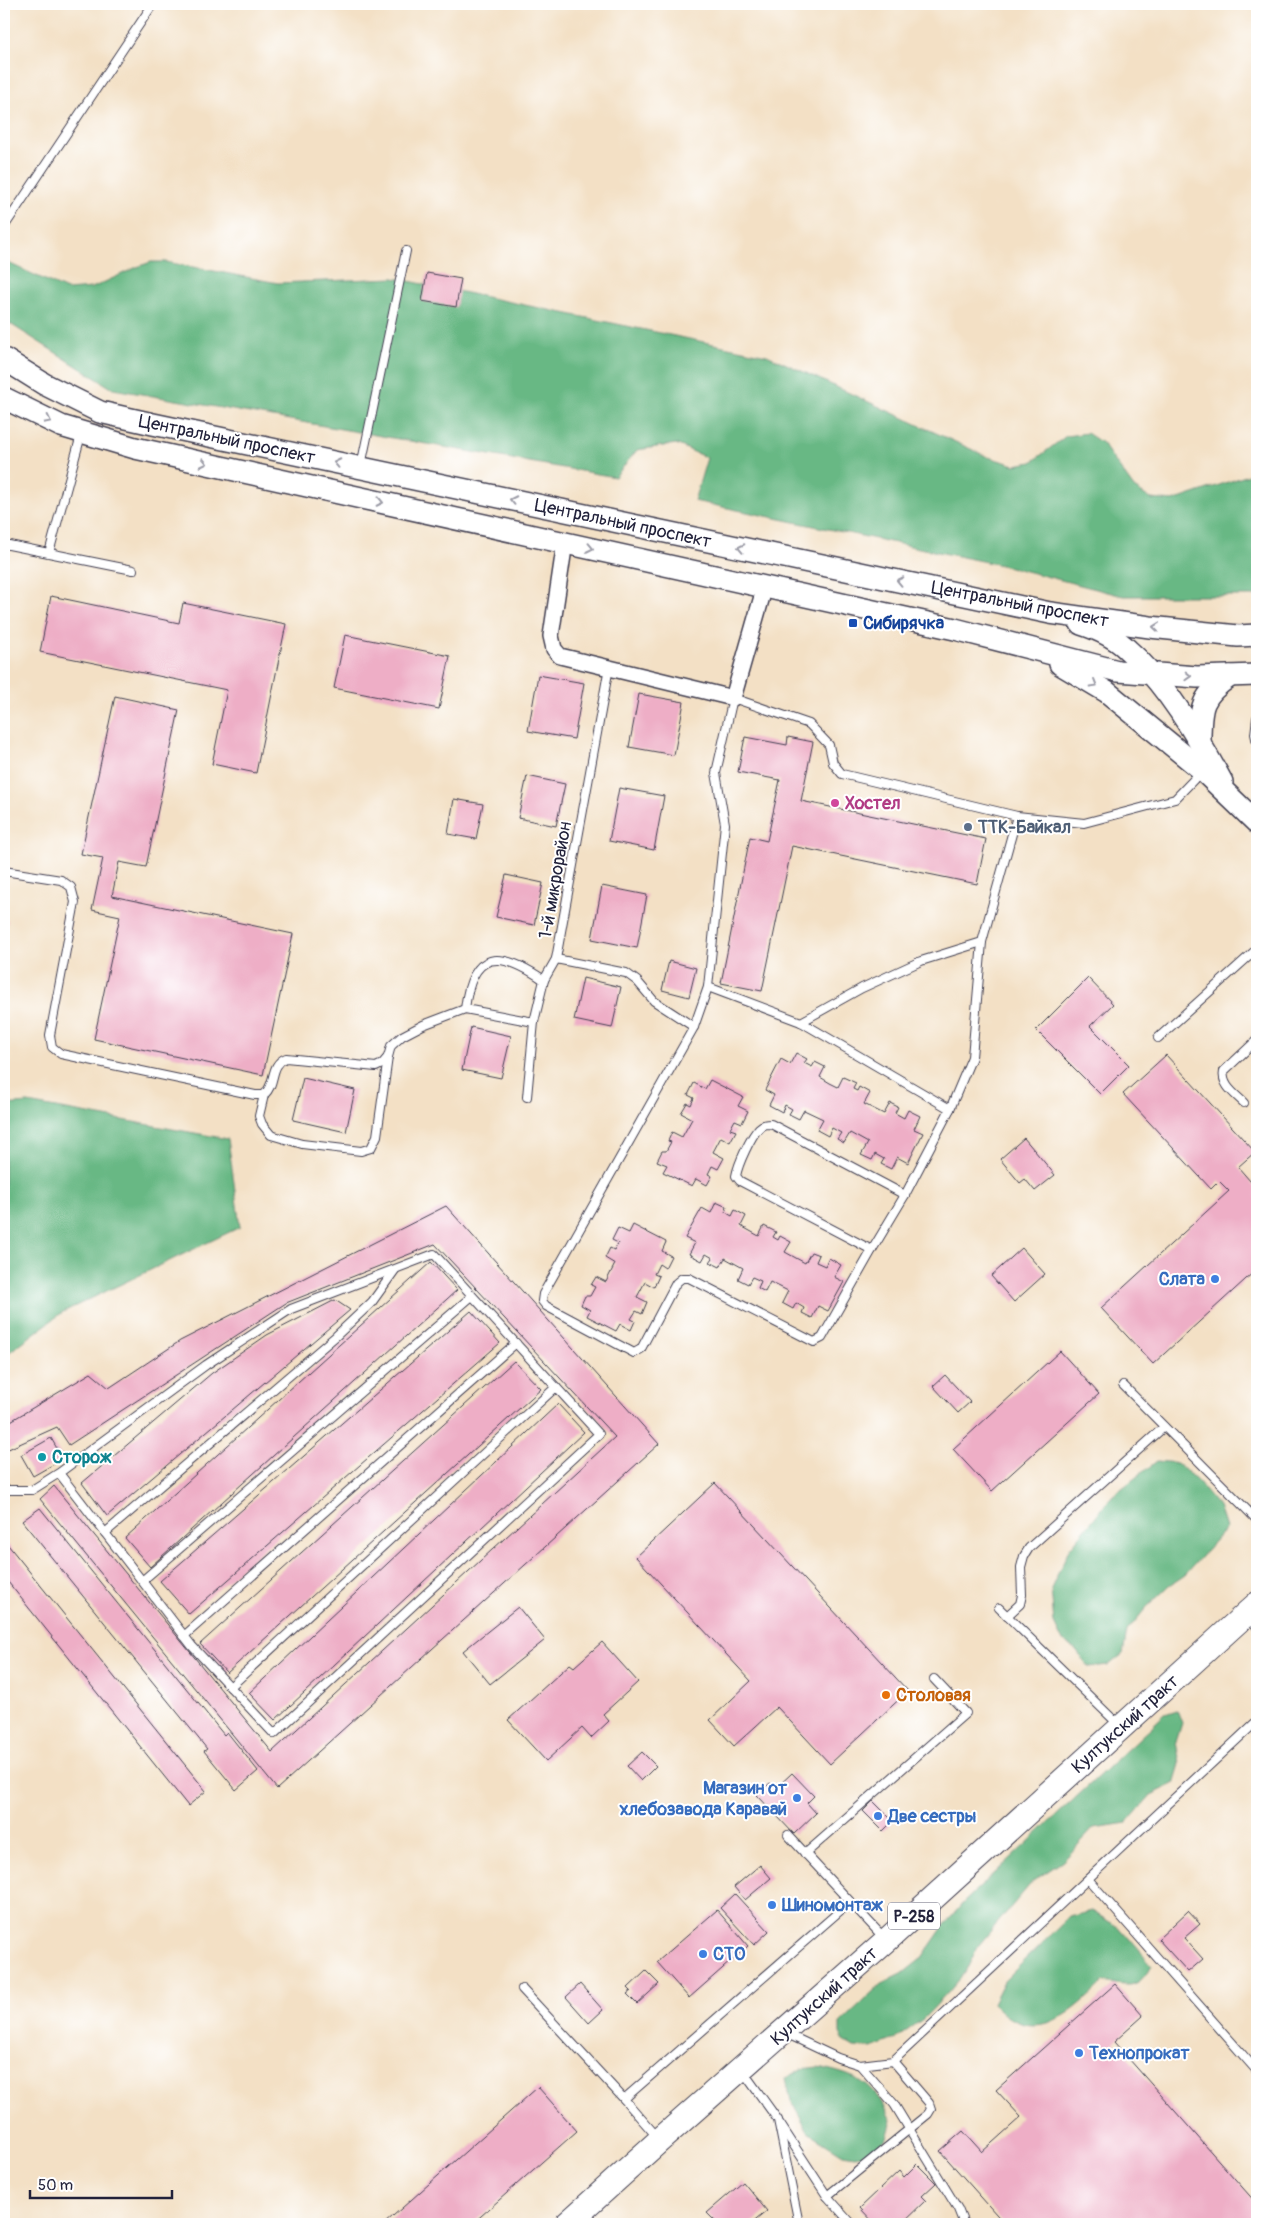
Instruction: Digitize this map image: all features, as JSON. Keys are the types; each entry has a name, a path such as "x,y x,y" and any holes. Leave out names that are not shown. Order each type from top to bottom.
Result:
{"main road":[{"name":"Центральный проспект","path":"4,359 44,384 100,412 1050,613 1150,627 1238,636 1257,635"},
{"name":"Центральный проспект","path":"4,398 61,426 134,448 956,628 1118,672 1151,675 1257,675"},
{"path":"1050,613 1095,629 1128,649 1151,675 1200,741 1227,792"},
{"path":"1037,651 1107,692 1202,770 1227,792 1257,823"},
{"path":"1200,741 1202,706 1213,688 1230,676"},
{"name":"Култукский тракт","path":"567,2224 887,1940 1121,1727 1254,1615"}],"street":[{"path":"565,542 551,636 554,649 560,656 732,698 765,586"}],"lane":[{"path":"4,227 154,4"},
{"path":"361,468 406,251"},
{"path":"49,553 82,432"},
{"path":"4,544 132,570"},
{"name":"1-й микрорайон","path":"527,1097 534,1022 544,980 556,959 609,667"},
{"path":"1017,816 982,942 972,1057 950,1109 906,1195 822,1338 814,1342 689,1278 682,1278 676,1283 640,1349 634,1353 546,1306 542,1301 543,1294 694,1027 708,987 725,824 716,773 732,698 809,724 829,745 832,763 842,774 1017,816 1084,823 1175,799 1202,770"},
{"path":"1257,718 1257,743"},
{"path":"4,871 61,880 71,887 75,902 50,1035 52,1047 60,1054 255,1095 264,1095"},
{"path":"801,1022 862,988 921,961 982,942"},
{"path":"1158,1038 1257,949"},
{"path":"556,959 626,973 637,981 654,1001 694,1027"},
{"path":"465,1009 470,980 482,964 492,960 502,960 523,966 544,980"},
{"path":"708,987 801,1022 950,1109"},
{"path":"388,1057 382,1064 376,1067 286,1058 280,1060 276,1065 271,1089 264,1095 259,1116 262,1124 271,1135 302,1144 361,1151 371,1148 377,1136 391,1046 402,1036 423,1025 465,1009 534,1022"},
{"path":"1244,1103 1224,1082 1223,1076 1224,1072 1257,1040"},
{"path":"872,1250 740,1181 736,1176 738,1168 758,1129 764,1124 771,1124 906,1195"},
{"path":"4,1490 32,1490 59,1473 206,1365 291,1309 434,1254 599,1434 274,1734 184,1636 59,1473"},
{"path":"105,1533 336,1336 372,1302 396,1269"},
{"path":"142,1581 472,1296"},
{"path":"184,1636 516,1343"},
{"path":"1123,1385 1257,1520"},
{"path":"230,1687 556,1387"},
{"path":"1007,1616 1020,1604 1022,1595 1021,1567 1029,1548 1164,1427"},
{"path":"999,1608 1121,1727"},
{"path":"805,1854 966,1713 934,1679"},
{"path":"783,2032 838,2058 860,2065 893,2061 1257,1721"},
{"path":"788,1835 887,1940"},
{"path":"1088,1879 1257,2071"},
{"path":"624,2099 850,1902"},
{"path":"522,1989 660,2140"},
{"path":"827,2196 928,2114 931,2109 929,2103 893,2061"},
{"path":"860,2065 894,2104 958,2209 964,2224"},
{"path":"741,2069 778,2120 827,2196 852,2224"},
{"path":"778,2120 799,2224"}],"green space":[{"path":"4,261 67,290 92,288 151,262 166,262 278,283 394,278 767,355 988,457 1015,465 1032,462 1066,436 1087,433 1102,443 1134,488 1151,499 1173,501 1257,472 1257,596 1123,596 1010,567 694,501 707,458 676,444 637,450 615,477 113,389 4,320"},
{"path":"28,1103 228,1139 240,1227 63,1312 4,1356 4,1105"},
{"path":"1157,1461 1177,1463 1198,1482 1219,1507 1226,1528 1185,1575 1170,1585 1146,1608 1127,1631 1123,1654 1109,1665 1089,1667 1074,1648 1063,1642 1054,1623 1051,1589 1069,1549 1112,1496"},
{"path":"1177,1710 1182,1723 1176,1742 1180,1764 1174,1784 1151,1795 1127,1823 1094,1828 1063,1861 1033,1881 978,1946 965,1973 923,2019 897,2038 872,2048 854,2047 844,2041 840,2033 840,2023 881,1984 902,1974 921,1959 943,1927 963,1903 1165,1714"},
{"path":"1092,1911 1121,1929 1152,1965 1147,1973 1142,1979 1132,1984 1121,1985 1104,1982 1070,2012 1055,2020 1036,2025 1017,2022 1009,2018 993,2003 1004,1981 1069,1917"},
{"path":"818,2067 844,2074 863,2083 871,2089 885,2107 892,2120 887,2138 870,2153 855,2156 843,2154 808,2132 791,2101 786,2078 801,2069"}],"building":[{"path":"427,273 461,279 456,307 422,301"},
{"path":"51,596 179,623 183,603 286,624 256,773 212,764 227,690 40,652"},
{"path":"345,635 450,656 439,709 334,688"},
{"path":"538,675 584,683 574,739 528,731"},
{"path":"4,685 8,686 5,700 4,700"},
{"path":"639,694 684,702 674,755 629,747"},
{"path":"115,696 179,710 146,867 119,862 112,896 293,934 263,1075 94,1039 120,916 92,910 103,858 81,854"},
{"path":"745,737 787,745 788,737 813,742 801,801 986,839 977,884 792,846 762,991 721,983 750,837 767,841 780,780 738,772"},
{"path":"527,776 565,784 556,826 518,818"},
{"path":"619,788 664,796 654,850 609,841"},
{"path":"454,799 483,804 476,839 448,834"},
{"path":"506,875 543,883 534,925 496,917"},
{"path":"602,886 647,895 637,948 592,939"},
{"path":"4,919 8,921 4,934"},
{"path":"669,961 696,968 689,997 662,990"},
{"path":"583,978 621,987 612,1028 574,1020"},
{"path":"1088,978 1113,1004 1090,1026 1129,1065 1100,1094 1036,1030"},
{"path":"471,1027 511,1036 501,1078 462,1070"},
{"path":"796,1053 807,1059 804,1063 812,1067 815,1062 825,1067 820,1077 830,1083 838,1087 843,1077 856,1083 853,1089 857,1091 859,1087 870,1093 864,1104 884,1114 890,1103 898,1107 895,1113 904,1118 908,1110 920,1116 914,1129 923,1133 908,1163 897,1157 891,1169 881,1164 884,1159 875,1154 872,1160 861,1155 868,1143 850,1133 844,1143 837,1139 841,1133 832,1128 828,1136 817,1130 823,1119 804,1110 799,1119 789,1114 792,1109 785,1105 782,1112 769,1105 774,1095 765,1090 781,1059 790,1064"},
{"path":"1166,1055 1255,1152 1238,1167 1257,1189 1257,1269 1153,1364 1101,1308 1229,1191 1219,1181 1211,1189 1123,1094"},
{"path":"303,1078 355,1090 346,1132 293,1120"},
{"path":"710,1080 743,1097 738,1106 748,1111 742,1123 735,1120 730,1129 736,1131 730,1142 721,1137 713,1152 724,1158 718,1169 712,1166 708,1174 712,1176 707,1185 696,1179 692,1186 663,1172 667,1165 657,1161 662,1151 666,1151 671,1142 668,1141 672,1132 682,1137 692,1119 681,1113 687,1103 691,1105 694,1098 688,1095 694,1083 705,1089"},
{"path":"1024,1138 1055,1175 1035,1191 1025,1179 1020,1183 1000,1159"},
{"path":"716,1202 727,1207 725,1212 732,1216 735,1210 746,1216 741,1226 759,1236 764,1226 776,1232 773,1237 778,1240 780,1236 791,1242 785,1252 805,1263 811,1252 819,1255 816,1262 825,1266 829,1258 841,1265 834,1277 844,1282 828,1311 818,1306 812,1318 802,1313 804,1308 796,1303 793,1309 782,1303 788,1291 770,1282 765,1292 758,1288 761,1281 752,1277 748,1284 738,1279 743,1268 725,1258 720,1267 710,1262 713,1258 706,1254 702,1261 689,1254 695,1243 685,1238 702,1208 711,1213"},
{"path":"446,1206 659,1444 277,1789 40,1499 54,1486 272,1752 615,1437 435,1244 286,1303 69,1445 57,1427 4,1451 4,1425 91,1373 109,1388 180,1341"},
{"path":"633,1225 666,1242 662,1251 671,1256 665,1268 659,1264 654,1274 659,1276 654,1287 645,1282 637,1297 647,1302 642,1314 636,1311 631,1319 635,1321 631,1330 620,1324 616,1331 587,1316 590,1310 581,1305 585,1296 590,1296 595,1287 591,1285 596,1277 606,1282 615,1264 605,1258 610,1248 614,1250 618,1243 612,1240 618,1228 629,1233"},
{"path":"1022,1248 1045,1274 1014,1302 991,1276"},
{"path":"431,1262 457,1290 150,1567 125,1538"},
{"path":"335,1300 350,1310 107,1516 82,1483 212,1373 267,1335"},
{"path":"471,1311 500,1343 189,1614 160,1581"},
{"path":"1060,1351 1099,1394 992,1491 953,1449"},
{"path":"514,1361 541,1389 227,1673 200,1644"},
{"path":"945,1375 970,1402 958,1413 933,1386"},
{"path":"558,1404 584,1432 275,1720 249,1693"},
{"name":"Сторож","path":"51,1438 63,1459 33,1476 21,1455"},
{"path":"715,1483 908,1691 830,1764 777,1707 734,1746 710,1720 751,1681 636,1557"},
{"path":"40,1508 224,1735 227,1732 258,1771 236,1790 204,1751 207,1749 22,1521"},
{"path":"4,1540 206,1791 188,1806 4,1577"},
{"path":"518,1607 545,1640 490,1684 463,1651"},
{"path":"602,1642 638,1682 603,1714 609,1721 591,1738 582,1728 546,1761 508,1720 570,1664 574,1667"},
{"path":"642,1752 656,1766 641,1781 627,1766"},
{"path":"792,1773 814,1796 807,1803 816,1813 794,1834 757,1795 770,1783 776,1788"},
{"name":"Две сестры","path":"873,1801 893,1821 883,1831 863,1811"},
{"path":"760,1865 771,1878 745,1900 734,1887"},
{"path":"735,1894 769,1931 754,1945 720,1908"},
{"name":"СТО","path":"717,1910 748,1946 689,1998 657,1962"},
{"path":"1188,1911 1200,1924 1184,1938 1203,1959 1188,1972 1158,1939"},
{"path":"646,1971 659,1984 637,2004 627,1994 631,1991 628,1988"},
{"path":"580,1984 603,2010 589,2023 566,1997"},
{"path":"1115,1984 1143,2016 1114,2042 1257,2204 1257,2224 1005,2224 940,2151 963,2131 982,2152 1021,2117 996,2090"},
{"path":"538,2087 577,2131 472,2224 384,2224"},
{"path":"917,2164 936,2183 922,2196 926,2200 901,2224 875,2224 860,2208 899,2171 904,2177"},
{"path":"743,2182 767,2211 751,2224 718,2224 707,2213"}],"place":[{"name":"Сибирячка","path":"853,623"},
{"name":"Хостел","path":"835,803"},
{"name":"ТТК-Байкал","path":"968,827"},
{"name":"Слата","path":"1215,1279"},
{"name":"Сторож","path":"42,1457"},
{"name":"Столовая","path":"886,1695"},
{"name":"Магазин от хлебозавода Каравай","path":"797,1798"},
{"name":"Две сестры","path":"878,1816"},
{"name":"Шиномонтаж","path":"772,1905"},
{"name":"СТО","path":"703,1954"},
{"name":"Технопрокат","path":"1079,2053"}]}
